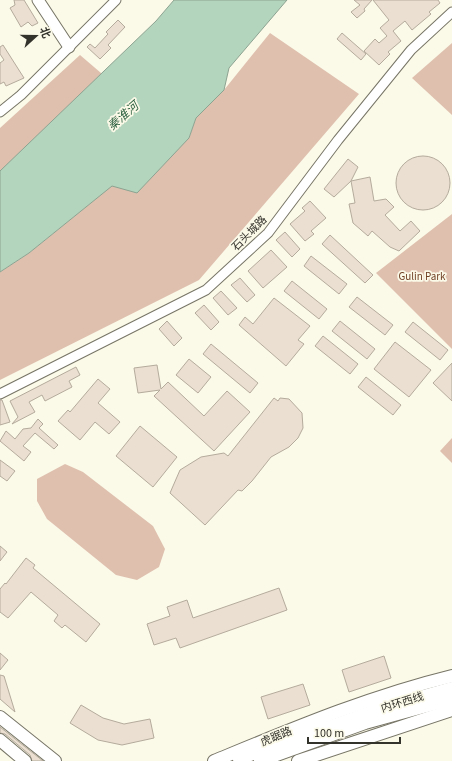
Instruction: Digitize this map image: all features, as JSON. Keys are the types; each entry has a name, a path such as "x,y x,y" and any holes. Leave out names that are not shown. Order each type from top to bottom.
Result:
{"main road":[{"path":"38,0 69,47"},
{"name":"虎踞路","path":"214,761 231,758 346,708 414,685 452,676"},
{"name":"内环西线","path":"231,758 385,707 452,688"},
{"name":"内环西线","path":"260,761 364,723 452,699"},
{"path":"298,761 452,710"},
{"path":"0,717 55,761"},
{"path":"0,740 25,761"}],"street":[{"path":"0,112 21,95 116,0"},
{"name":"石头城路","path":"0,394 206,290 268,233 338,140 411,50 452,12"}],"green space":[{"path":"270,33 359,94 199,280 0,380 0,272 29,253 103,193 0,267 0,128 80,55 101,73 112,186 189,138 196,118 224,90"},
{"path":"452,43 452,115 412,78"},
{"name":"Gulin Park","path":"452,214 452,349 376,273"},
{"path":"452,438 452,463 440,451"},
{"path":"65,464 83,472 153,526 165,549 159,567 137,580 116,575 47,519 37,501 37,479"}],"water":[{"name":"秦淮河","path":"174,0 287,0 229,68 224,90 196,118 189,138 137,193 112,186 29,253 0,272 0,171 156,21"}],"building":[{"path":"14,0 24,0 38,23 32,26 28,22 21,27 10,8 15,5"},
{"path":"354,0 372,0 364,9 365,11 357,18 351,12 360,5"},
{"path":"373,0 438,0 440,3 429,12 431,14 412,30 405,21 393,31 401,41 388,52 390,54 379,65 364,51 375,39 379,43 387,36 380,28 389,20"},
{"path":"118,20 125,27 108,45 111,48 100,59 87,47 90,44 95,48 108,34 106,32"},
{"path":"342,33 366,54 361,60 337,39"},
{"path":"3,45 24,78 6,86 4,82 0,84 0,63 4,60 0,54 0,47"},
{"path":"418,156 428,156 438,160 446,168 450,178 450,188 446,198 438,206 428,210 418,210 408,206 400,198 396,188 396,178 400,168 408,160"},
{"path":"348,159 358,167 351,181 334,197 324,189"},
{"path":"370,177 374,201 386,199 394,207 385,215 400,231 411,221 420,231 399,251 390,247 372,231 368,236 353,223 349,204 355,203 351,181"},
{"path":"310,201 326,218 311,231 314,234 305,241 290,224 305,211 302,208"},
{"path":"285,232 300,249 292,257 276,240"},
{"path":"330,235 373,275 365,283 322,244"},
{"path":"271,250 287,267 263,288 248,271"},
{"path":"311,256 347,284 339,294 304,266"},
{"path":"240,278 255,295 247,302 231,285"},
{"path":"292,281 327,309 319,319 284,291"},
{"path":"221,291 237,308 228,315 213,298"},
{"path":"357,297 393,325 385,335 349,307"},
{"path":"274,298 310,326 298,340 304,344 286,366 239,325 245,317 253,324"},
{"path":"204,305 219,322 211,330 195,313"},
{"path":"167,321 182,338 174,346 159,329"},
{"path":"340,321 375,349 367,359 332,331"},
{"path":"413,322 448,350 440,360 405,332"},
{"path":"323,336 358,364 350,374 315,346"},
{"path":"395,342 431,370 409,397 374,369"},
{"path":"211,344 258,383 250,393 203,354"},
{"path":"189,359 211,377 198,393 176,375"},
{"path":"452,363 452,401 433,383"},
{"path":"157,365 161,389 168,382 204,416 227,391 250,412 214,451 154,396 160,390 138,393 134,368"},
{"path":"76,367 80,375 69,381 72,387 45,401 42,395 29,402 35,412 12,424 18,417 10,401"},
{"path":"366,377 401,405 393,415 358,387"},
{"path":"98,379 110,389 98,403 120,422 109,434 95,422 80,440 58,421 68,410 70,412"},
{"path":"274,398 278,401 280,398 289,399 302,413 303,428 298,438 289,447 271,457 252,481 242,491 238,490 205,525 170,493 180,470 201,457 224,453 228,456"},
{"path":"0,400 2,400 10,422 0,425"},
{"path":"38,419 43,424 39,428 58,445 54,449 35,433 23,446 31,452 24,461 0,441 6,431 15,439 23,429 31,428"},
{"path":"140,426 177,457 153,487 116,456"},
{"path":"0,460 15,471 7,481 0,476"},
{"path":"0,546 7,552 0,561"},
{"path":"26,558 35,565 33,568 100,624 86,642 65,625 62,628 54,621 58,615 31,592 8,618 0,612 0,589 5,583 6,584"},
{"path":"279,588 287,610 180,648 176,638 154,645 147,624 170,616 167,607 187,600 193,618"},
{"path":"0,653 8,660 0,670"},
{"path":"384,656 391,678 349,692 342,670"},
{"path":"0,675 4,676 15,712 0,699"},
{"path":"303,684 310,705 268,719 261,697"},
{"path":"81,705 103,718 124,724 150,719 154,738 122,745 98,740 70,723"},
{"path":"0,727 43,761 32,761 30,755 5,734 0,733"}]}
